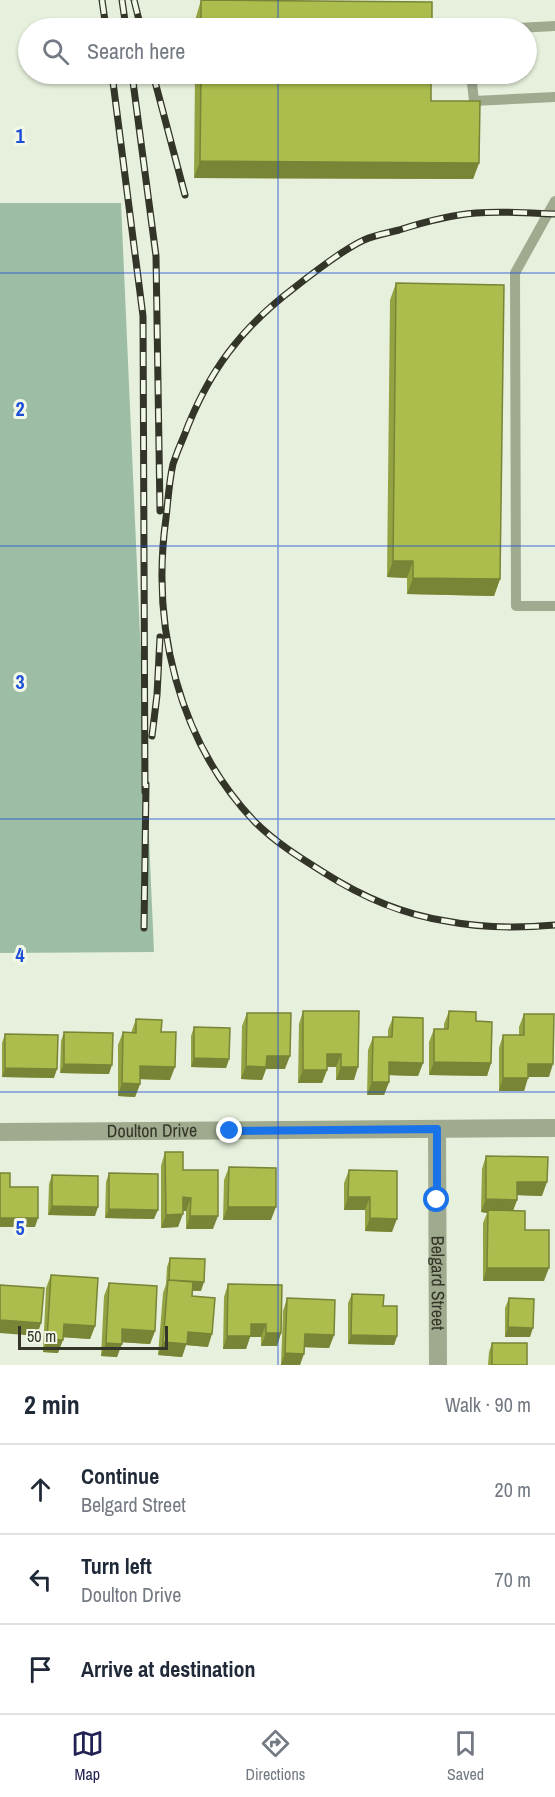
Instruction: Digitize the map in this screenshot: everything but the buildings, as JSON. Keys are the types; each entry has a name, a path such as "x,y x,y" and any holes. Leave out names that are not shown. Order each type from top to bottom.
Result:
{"street":[{"name":"Doulton Drive","path":"0,1132 555,1128"},
{"name":"Belgard Street","path":"437,1129 438,1365"}],"lane":[{"path":"537,27 555,26"},
{"path":"472,84 474,101 555,98"},
{"path":"555,201 515,273 516,606 555,606"}],"green space":[{"path":"0,203 121,203 154,952 0,953"}],"railway":[{"path":"102,0 105,18"},
{"path":"122,0 125,18"},
{"path":"134,0 138,18"},
{"path":"113,84 143,316 145,792"},
{"path":"133,84 156,256 160,511"},
{"path":"156,84 185,195"},
{"path":"555,214 506,212 466,214 437,219 364,240 310,275 257,319 215,372 193,413 173,464 162,559 167,640 176,680 189,719 207,756 228,790 255,822 305,861 367,897 398,909 429,918 473,925 514,927 555,925"},
{"path":"152,736 160,637"},
{"path":"144,928 146,784"}],"route":[{"path":"230,1131 437,1129 437,1200"}]}
